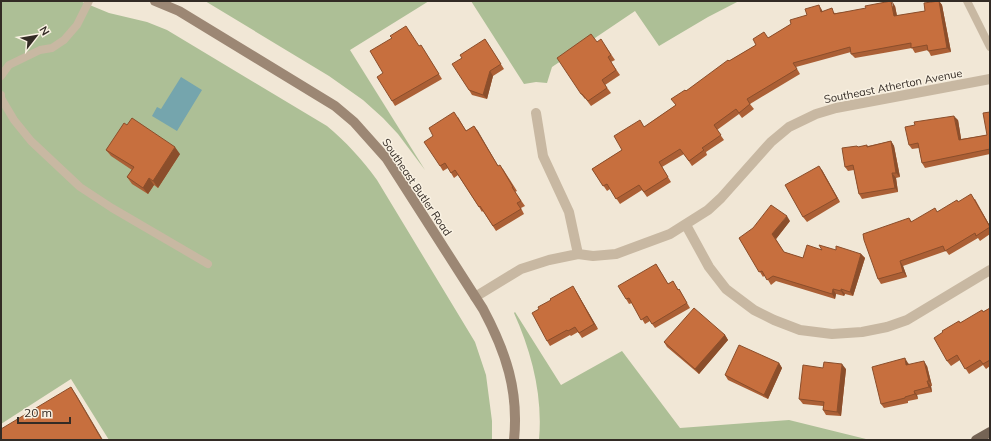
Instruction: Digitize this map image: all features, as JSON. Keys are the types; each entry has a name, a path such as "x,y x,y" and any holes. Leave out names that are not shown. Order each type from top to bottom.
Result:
{"main road":[{"name":"Southeast Butler Road","path":"155,1 180,11 335,106 354,122 387,159 475,297 496,334 510,372 516,424 514,440"},
{"path":"976,440 990,432"}],"street":[{"name":"Southeast Atherton Avenue","path":"475,297 521,269 549,260 578,254 594,256 616,254 670,234 708,210 721,198 771,142 789,127 803,120 836,108 990,79"},
{"path":"536,113 543,156 569,212 578,254"},
{"path":"686,225 710,267 726,289 754,310 800,330 832,334 862,332 887,327 907,320 990,270"}],"lane":[{"path":"1,76 5,64 35,52 52,48 64,40 77,25 89,1"},
{"path":"967,1 990,47"},
{"path":"1,95 1,98 14,120 31,141 80,187 112,208 208,264"}],"green space":[{"path":"1,1 80,1 109,13 147,22 167,30 327,126 334,132 360,158 377,180 475,342 486,375 492,421 492,440 109,440 71,379 1,424"},
{"path":"205,1 429,1 350,50 425,170 398,134 363,100 329,76"},
{"path":"471,1 739,1 708,17 659,46 635,11 552,67 547,83 536,82 524,84"},
{"path":"515,312 561,385 622,351 680,428 789,420 870,440 539,440 539,407 535,375 526,344 514,313"}],"water":[{"path":"181,77 202,90 177,131 152,116 157,107 161,109"}],"building":[{"path":"891,1 894,16 925,11 924,3 939,1 947,48 928,51 927,45 911,48 911,43 851,54 850,47 793,63 797,69 747,99 750,104 739,113 736,109 714,125 721,135 702,148 704,150 689,161 680,149 659,162 668,177 644,192 639,185 616,199 607,184 603,186 592,169 622,150 614,136 640,120 644,127 676,105 671,99 685,90 686,91 728,60 729,61 756,45 753,39 764,32 768,38 791,24 790,20 807,15 805,9 819,5 821,12 832,8 834,14 866,8 865,6"},
{"path":"406,26 419,46 421,45 439,74 392,101 377,77 383,73 370,51 392,38 390,36"},
{"path":"591,34 597,42 601,39 611,55 608,57 616,70 602,80 607,88 588,101 581,94 557,58"},
{"path":"485,39 501,64 490,71 483,95 469,90 452,64 462,58 460,55"},
{"path":"454,112 466,131 474,126 498,166 500,165 521,201 517,203 521,209 493,226 455,170 451,173 445,163 440,166 424,142 433,136 429,128"},
{"path":"990,112 990,149 922,163 918,143 909,145 905,127 915,125 914,122 954,116 959,140 987,135 983,113"},
{"path":"132,118 175,147 153,181 149,178 143,188 127,177 134,167 106,150 124,123 127,125"},
{"path":"891,141 896,173 892,173 895,188 859,194 853,165 845,167 842,148 867,145 867,147"},
{"path":"819,166 837,198 803,217 785,185"},
{"path":"971,194 990,227 976,236 975,233 945,251 943,246 900,261 903,272 878,279 863,234 909,218 911,222 935,208 937,212 957,200 958,202"},
{"path":"771,205 787,216 772,234 784,252 803,258 807,245 822,250 819,245 836,250 836,246 861,254 850,292 841,289 841,291 833,289 832,294 773,276 767,280 762,271 759,272 739,238 753,228"},
{"path":"656,264 668,284 673,281 687,303 652,324 647,316 641,320 629,298 626,299 618,286"},
{"path":"573,286 594,324 579,333 575,327 547,341 532,313 539,309 538,307 551,300 550,299"},
{"path":"694,308 725,335 695,369 664,342"},
{"path":"990,308 990,360 983,364 980,360 965,369 957,355 947,361 934,338 943,332 942,331 959,321 960,323 982,310 983,312"},
{"path":"739,345 779,363 764,395 725,375"},
{"path":"905,358 906,365 924,361 929,387 914,391 915,394 905,398 881,404 872,367"},
{"path":"824,362 842,364 837,412 823,410 824,402 799,399 803,365 823,368"},
{"path":"71,387 102,440 1,440 1,429"}]}
